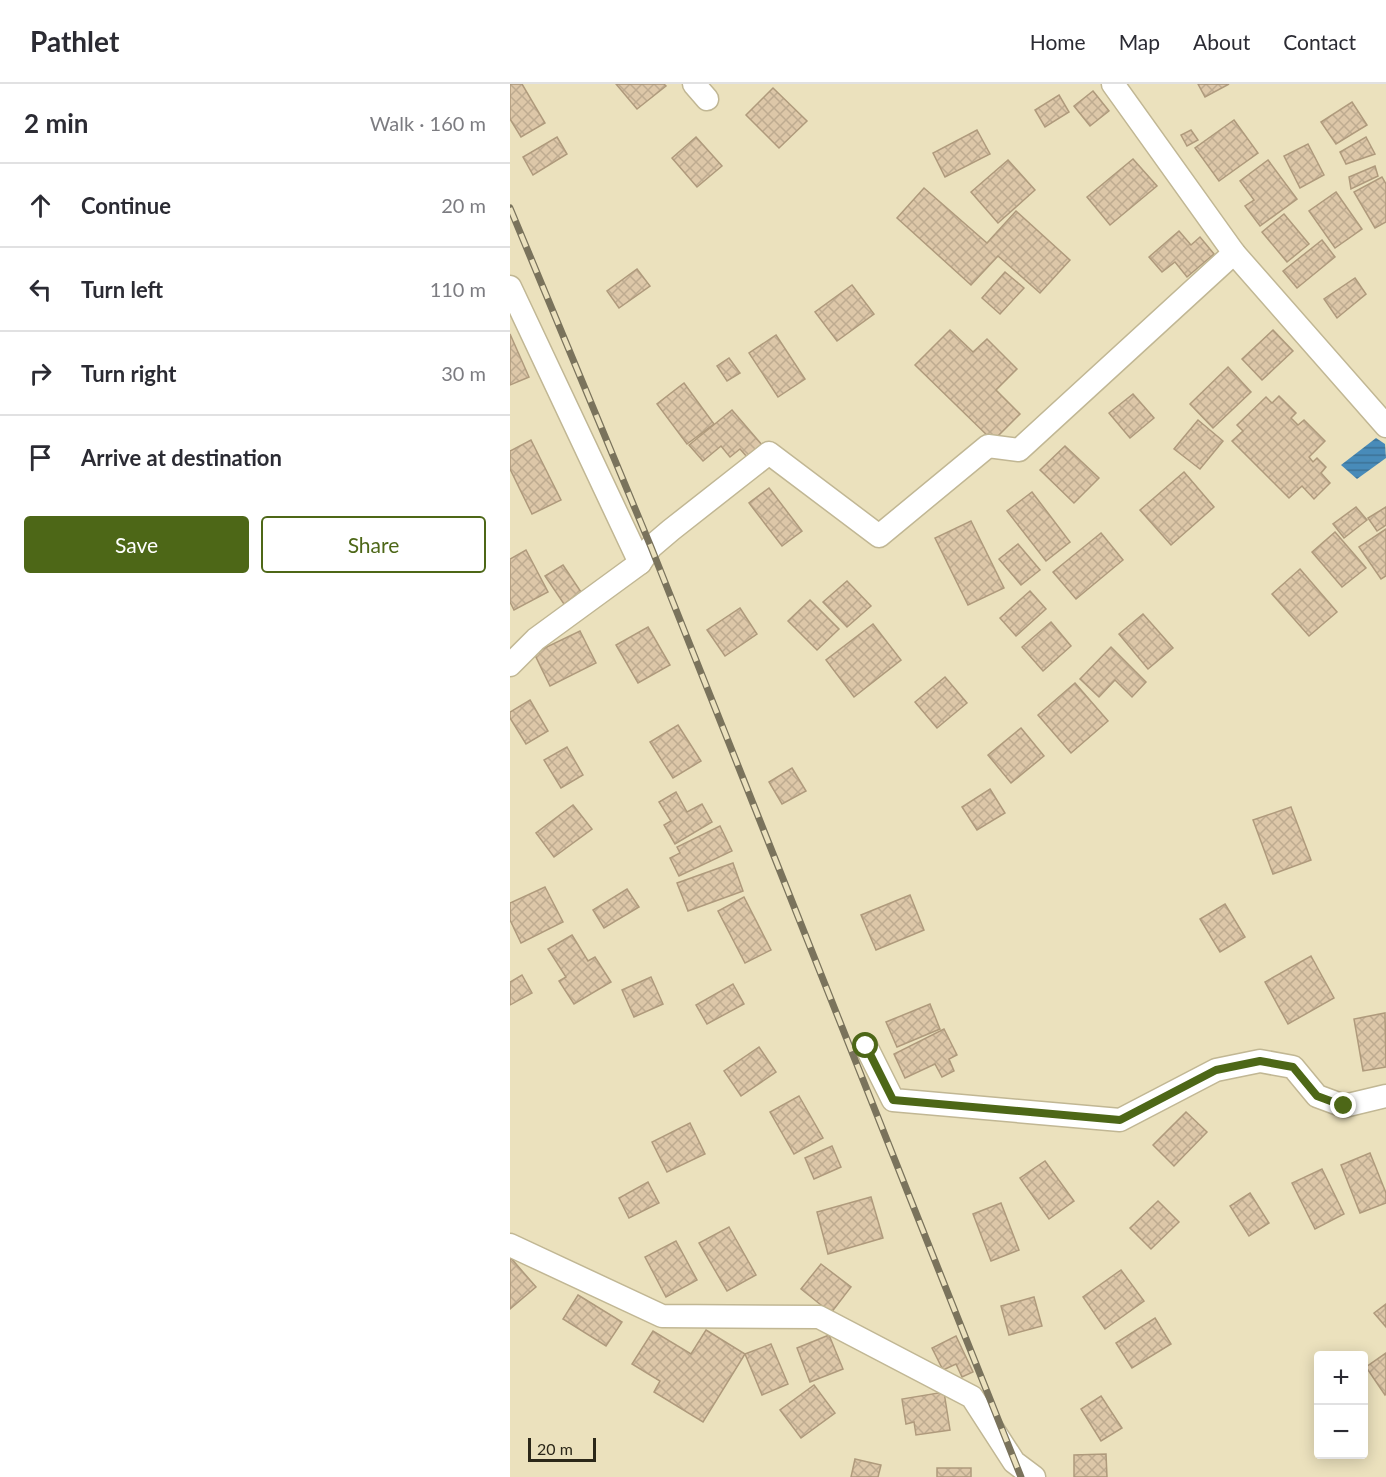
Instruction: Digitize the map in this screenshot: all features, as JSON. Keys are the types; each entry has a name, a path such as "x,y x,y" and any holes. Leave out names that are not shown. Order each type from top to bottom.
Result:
{"street":[{"path":"1113,84 1234,253 1386,426"},
{"path":"510,665 536,639 640,563 651,547 769,453 879,536 988,446 1018,450 1234,253"},
{"path":"510,287 640,563"},
{"path":"866,1046 893,1100 929,1104 1120,1120 1216,1070 1260,1061 1293,1067 1317,1096 1344,1106 1386,1096"},
{"path":"510,1245 662,1316 819,1317 972,1397 1014,1462 1034,1477"}],"water":[{"path":"1376,438 1385,444 1386,458 1357,479 1341,465"}],"building":[{"path":"510,84 522,84 545,123 521,137 510,119"},
{"path":"616,84 664,84 666,86 637,109"},
{"path":"1198,84 1229,84 1205,97"},
{"path":"773,88 807,121 779,148 746,115"},
{"path":"1093,91 1109,111 1090,126 1074,106"},
{"path":"1059,95 1069,112 1045,127 1035,110"},
{"path":"1352,102 1367,125 1336,144 1321,122"},
{"path":"1234,120 1258,153 1219,181 1195,148"},
{"path":"977,130 990,154 945,177 933,153"},
{"path":"1191,130 1198,140 1187,146 1181,135"},
{"path":"557,137 567,154 533,175 523,157"},
{"path":"696,137 722,166 697,187 672,158"},
{"path":"1366,137 1375,154 1346,164 1340,152"},
{"path":"1308,144 1324,175 1300,188 1284,156"},
{"path":"1133,159 1157,186 1110,225 1087,197"},
{"path":"1008,160 1035,190 998,223 971,192"},
{"path":"1268,160 1297,199 1260,226 1245,206 1254,200 1240,181"},
{"path":"1375,166 1378,176 1351,189 1349,177"},
{"path":"1382,177 1386,184 1386,222 1375,228 1354,192"},
{"path":"924,188 987,243 1016,211 1070,260 1040,293 998,256 971,285 897,218"},
{"path":"1336,192 1362,229 1335,248 1309,211"},
{"path":"1284,214 1309,244 1287,262 1262,232"},
{"path":"1179,231 1191,245 1200,237 1214,254 1187,277 1175,262 1162,272 1149,257"},
{"path":"1322,240 1335,257 1297,288 1283,271"},
{"path":"637,269 650,286 619,308 607,291"},
{"path":"1005,272 1024,288 1000,314 982,298"},
{"path":"1355,278 1366,294 1337,318 1324,299"},
{"path":"852,285 874,314 837,341 815,312"},
{"path":"950,330 973,352 987,339 1017,369 996,390 1020,414 993,441 915,365"},
{"path":"1273,330 1293,351 1262,380 1242,359"},
{"path":"510,334 529,377 510,385"},
{"path":"776,335 805,379 778,397 749,353"},
{"path":"729,358 740,373 727,381 717,366"},
{"path":"1228,367 1251,392 1213,428 1190,404"},
{"path":"684,383 714,424 687,444 657,404"},
{"path":"1133,394 1154,418 1130,438 1109,413"},
{"path":"1279,396 1296,413 1291,418 1298,425 1304,420 1325,441 1309,457 1313,462 1317,458 1326,467 1321,473 1330,483 1314,499 1302,486 1289,498 1232,441 1243,431 1237,425 1266,397 1272,403"},
{"path":"732,410 762,445 747,457 740,449 730,457 721,446 703,461 689,445"},
{"path":"1198,420 1223,441 1200,469 1174,449"},
{"path":"531,440 561,500 532,514 510,469 510,451"},
{"path":"1065,446 1099,478 1074,503 1040,470"},
{"path":"1184,472 1214,507 1171,545 1140,510"},
{"path":"769,488 802,531 782,546 749,503"},
{"path":"1032,492 1070,542 1046,561 1007,511"},
{"path":"1356,507 1367,520 1344,538 1333,524"},
{"path":"1386,507 1386,525 1377,531 1368,518"},
{"path":"971,521 1004,588 968,605 935,538"},
{"path":"1386,529 1386,576 1381,579 1359,547"},
{"path":"1335,532 1366,568 1342,587 1312,552"},
{"path":"1101,533 1123,560 1076,599 1053,572"},
{"path":"1018,544 1040,570 1021,585 999,559"},
{"path":"526,550 548,592 514,610 510,602 510,559"},
{"path":"563,565 581,592 564,604 545,576"},
{"path":"1300,569 1337,612 1309,636 1272,594"},
{"path":"847,581 871,606 847,627 823,602"},
{"path":"1030,591 1046,609 1016,636 1000,618"},
{"path":"810,600 839,629 817,650 788,621"},
{"path":"740,608 757,634 725,656 707,630"},
{"path":"1143,614 1173,648 1148,669 1119,634"},
{"path":"1051,622 1071,646 1043,671 1022,647"},
{"path":"873,624 901,660 854,697 826,660"},
{"path":"648,627 670,665 638,683 616,645"},
{"path":"580,631 596,663 550,686 534,653"},
{"path":"1111,647 1146,682 1132,697 1115,680 1099,697 1080,679"},
{"path":"945,677 967,703 937,728 915,702"},
{"path":"1075,683 1108,721 1071,753 1038,715"},
{"path":"530,700 548,731 526,744 510,718 510,712"},
{"path":"678,725 701,761 673,778 650,742"},
{"path":"1021,728 1044,756 1011,783 988,755"},
{"path":"567,747 583,775 561,788 544,760"},
{"path":"792,768 806,791 782,804 769,782"},
{"path":"990,789 1005,813 977,830 962,807"},
{"path":"676,792 687,812 702,804 712,822 675,844 664,825 671,821 659,802"},
{"path":"573,805 592,829 554,857 536,833"},
{"path":"1291,807 1311,860 1273,874 1253,820"},
{"path":"720,826 732,851 679,876 670,858 680,853 677,847"},
{"path":"733,863 743,891 688,911 677,883"},
{"path":"545,887 563,922 521,943 510,920 510,903"},
{"path":"627,889 639,907 604,928 593,910"},
{"path":"910,895 924,930 876,950 861,915"},
{"path":"744,897 771,950 745,963 718,911"},
{"path":"1225,904 1245,937 1220,952 1200,919"},
{"path":"572,935 588,961 595,957 611,982 574,1004 559,981 566,977 548,949"},
{"path":"1311,956 1334,998 1288,1024 1265,982"},
{"path":"522,975 532,993 510,1005 510,982"},
{"path":"651,977 663,1004 634,1017 622,990"},
{"path":"733,984 744,1004 707,1024 696,1005"},
{"path":"930,1004 940,1029 897,1047 886,1022"},
{"path":"1385,1013 1386,1067 1363,1071 1354,1019"},
{"path":"944,1029 957,1055 949,1059 954,1071 942,1077 935,1064 905,1078 894,1054"},
{"path":"759,1047 776,1072 741,1096 724,1071"},
{"path":"799,1096 823,1138 794,1154 770,1112"},
{"path":"1186,1112 1207,1132 1174,1166 1153,1145"},
{"path":"690,1123 705,1154 667,1172 652,1142"},
{"path":"832,1146 841,1167 814,1179 805,1158"},
{"path":"1370,1153 1386,1193 1386,1203 1360,1213 1341,1165"},
{"path":"1045,1161 1074,1201 1049,1219 1020,1178"},
{"path":"1322,1169 1344,1214 1315,1229 1292,1183"},
{"path":"648,1182 659,1203 629,1218 619,1198"},
{"path":"1250,1193 1269,1223 1249,1236 1230,1206"},
{"path":"871,1197 883,1238 828,1254 817,1212"},
{"path":"1158,1201 1179,1222 1151,1249 1130,1228"},
{"path":"1001,1203 1019,1250 991,1261 973,1214"},
{"path":"729,1227 756,1275 727,1291 699,1243"},
{"path":"676,1241 697,1280 666,1297 645,1257"},
{"path":"510,1257 536,1287 510,1309"},
{"path":"821,1264 851,1287 831,1313 801,1289"},
{"path":"1121,1270 1144,1301 1105,1329 1083,1297"},
{"path":"578,1295 622,1322 606,1346 563,1319"},
{"path":"1034,1297 1042,1326 1009,1335 1001,1306"},
{"path":"1386,1304 1386,1327 1374,1313"},
{"path":"1155,1318 1171,1344 1132,1368 1116,1343"},
{"path":"706,1330 745,1354 703,1422 654,1392 660,1381 632,1364 653,1331 691,1354"},
{"path":"829,1335 843,1369 810,1382 797,1348"},
{"path":"956,1336 973,1372 962,1377 956,1364 943,1370 932,1348"},
{"path":"771,1344 788,1384 762,1395 745,1354"},
{"path":"1386,1353 1385,1395 1368,1370 1368,1366"},
{"path":"814,1385 835,1413 801,1438 780,1410"},
{"path":"944,1392 950,1430 916,1435 914,1422 906,1424 902,1399"},
{"path":"1101,1396 1122,1428 1101,1441 1081,1409"},
{"path":"1106,1454 1107,1477 1074,1477 1074,1455"},
{"path":"855,1459 881,1465 878,1477 851,1477"},
{"path":"937,1468 971,1468 971,1477 937,1477"}],"railway":[{"path":"510,208 651,547 1021,1477"}],"route":[{"path":"866,1046 893,1100 1120,1120 1216,1070 1260,1061 1293,1067 1317,1096 1344,1106"}]}
